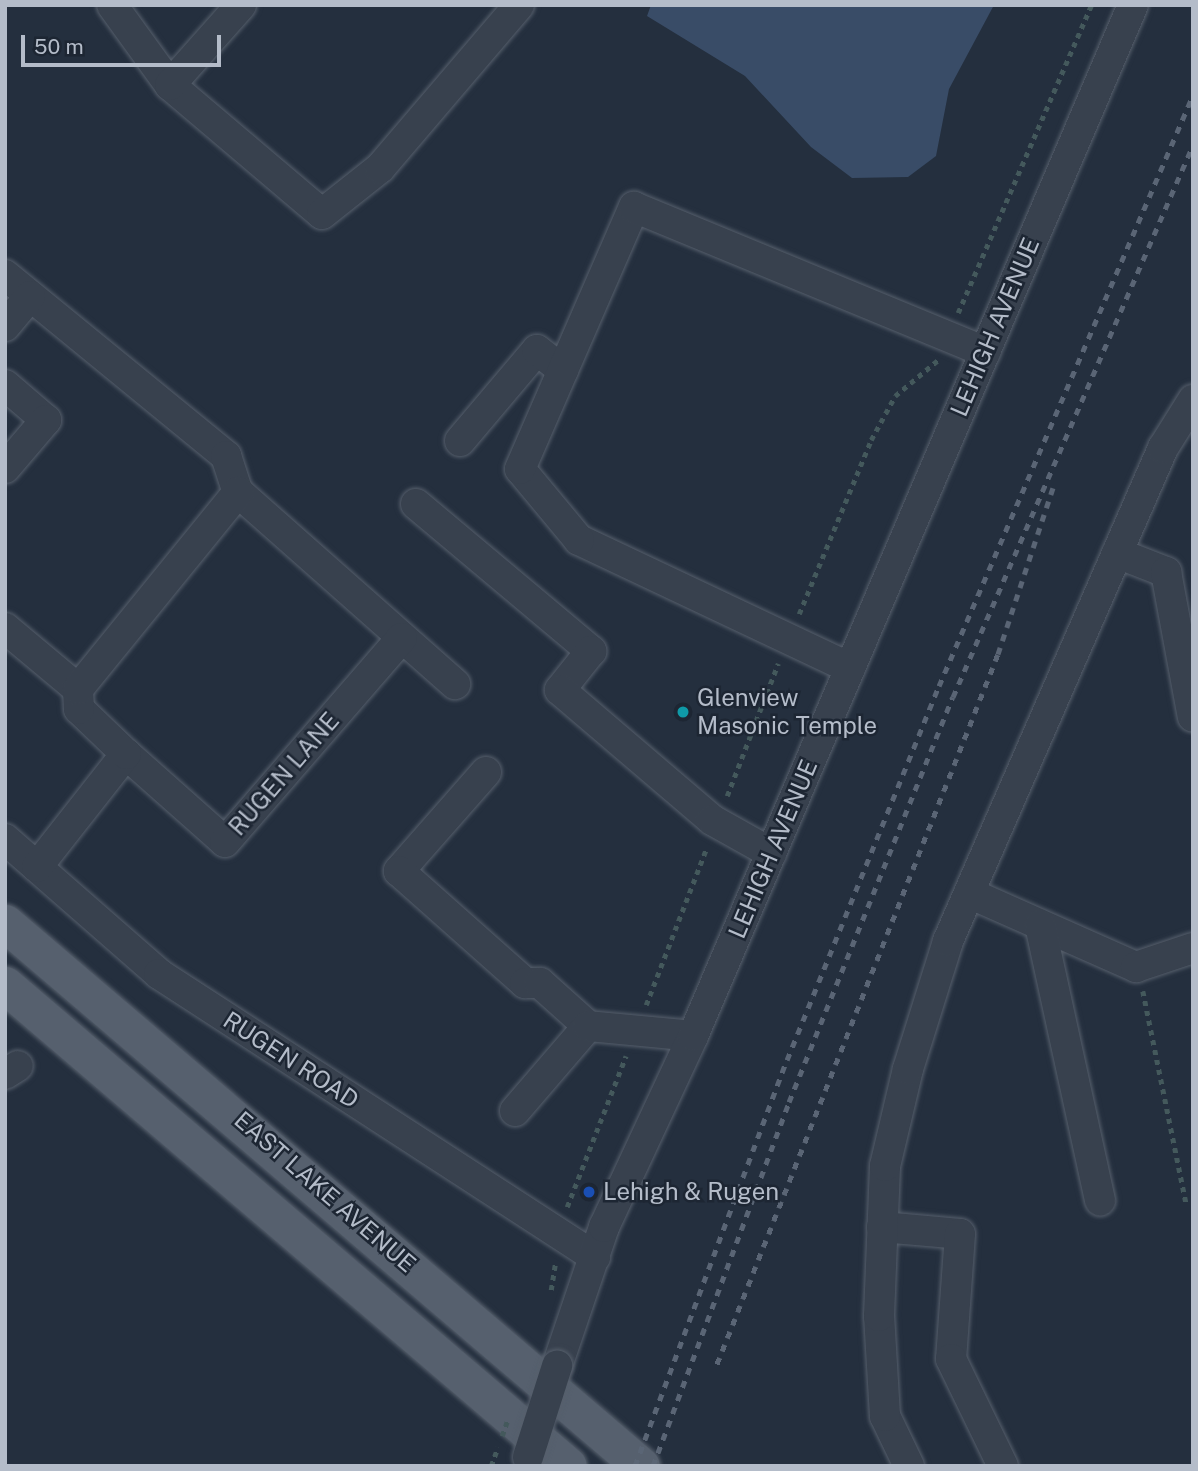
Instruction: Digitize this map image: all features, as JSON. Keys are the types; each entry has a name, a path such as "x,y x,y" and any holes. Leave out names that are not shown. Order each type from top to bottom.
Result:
{"main road":[{"name":"EAST LAKE AVENUE","path":"5,923 641,1466"},
{"name":"EAST LAKE AVENUE","path":"5,985 568,1466"}],"street":[{"path":"112,5 170,85 322,214 380,168 519,5"},
{"path":"170,85 241,5"},
{"name":"LEHIGH AVENUE","path":"526,1462 595,1256 693,1036 1133,5"},
{"path":"850,668 579,540 520,469 634,207 985,352"},
{"path":"5,275 226,456 238,492 455,684"},
{"path":"5,326 30,296"},
{"path":"460,441 537,350 563,370"},
{"path":"5,385 46,420 5,468"},
{"path":"909,1466 885,1416 878,1316 885,1166 908,1069 969,893 1163,448 1193,400"},
{"path":"5,628 78,689 238,492"},
{"path":"416,505 591,651 560,690 717,822 771,853"},
{"path":"1117,554 1166,572 1193,717"},
{"name":"RUGEN LANE","path":"78,689 79,709 125,754 225,842 402,638"},
{"path":"37,867 125,754"},
{"path":"486,772 399,871 525,983 540,983 588,1026 693,1036"},
{"name":"RUGEN ROAD","path":"5,839 159,974 595,1256"},
{"path":"969,893 1136,967 1193,948"},
{"path":"1040,925 1100,1201"},
{"path":"515,1111 588,1026"},
{"path":"882,1227 960,1234 951,1359 1003,1466"}],"path":[{"path":"567,1209 789,639 871,440 895,396 935,367 1091,5"},
{"path":"1143,990 1185,1203"},
{"path":"547,1300 558,1252"},
{"path":"491,1466 502,1436"}],"water":[{"path":"651,5 994,5 949,89 936,156 908,177 852,178 811,147 745,76 647,16"}],"railway":[{"path":"635,1466 787,1060 939,686 1193,95"},
{"path":"653,1466 789,1102 953,697 1193,145"},
{"path":"717,1364 998,654 1055,482"}],"place":[{"name":"Glenview Masonic Temple","path":"683,712"},
{"name":"Lehigh & Rugen","path":"589,1192"}]}
